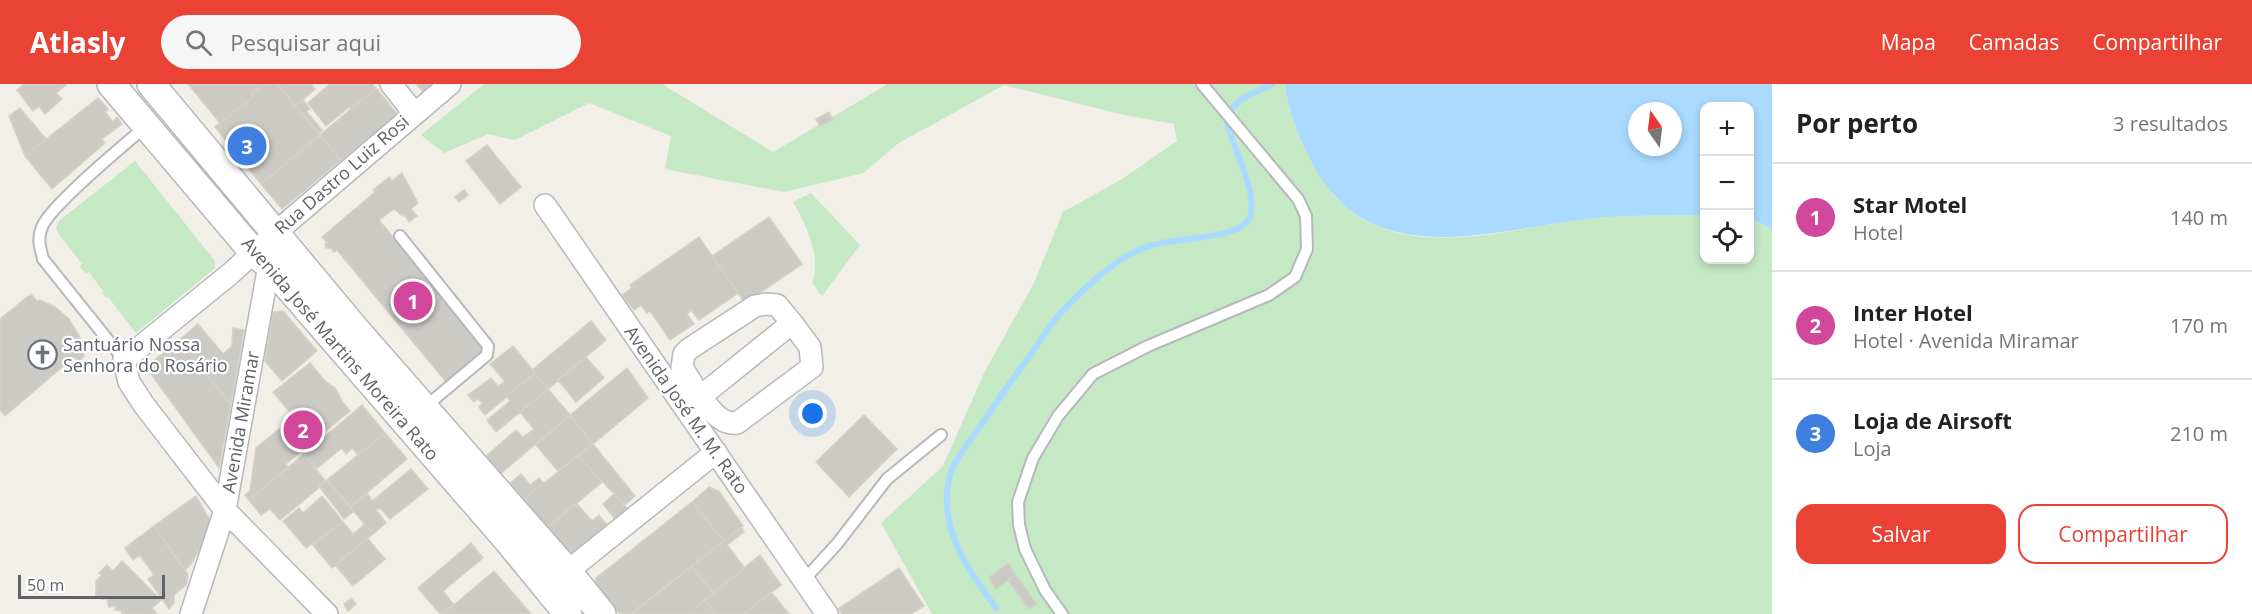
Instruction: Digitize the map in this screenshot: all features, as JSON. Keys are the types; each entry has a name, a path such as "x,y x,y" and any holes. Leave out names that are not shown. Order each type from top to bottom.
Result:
{"street":[{"name":"Avenida José Martins Moreira Rato","path":"111,84 501,533 568,614"},
{"name":"Avenida José Martins Moreira Rato","path":"152,84 275,233 602,614"},
{"path":"391,84 414,113"},
{"name":"Rua Dastro Luiz Rosi","path":"124,360 262,259 275,233 450,84"},
{"name":"Avenida José M. M. Rato","path":"545,205 693,403 716,452 827,614"},
{"path":"262,259 288,259 304,267"},
{"name":"Avenida Miramar","path":"191,614 225,510 262,259"},
{"path":"777,305 810,347 812,367 737,423 728,424 693,403 682,367 684,354 689,348 755,306 777,305"},
{"path":"693,403 792,323"},
{"path":"124,360 129,382 144,405 225,510 327,614"},
{"path":"530,569 547,578 560,579 716,452"},
{"path":"573,614 578,610 594,614"}],"lane":[{"path":"1062,614 1044,590 1025,549 1018,514 1018,502 1033,459 1058,416 1093,374 1148,346 1269,295 1295,277 1307,249 1306,216 1298,199 1202,84"},
{"path":"124,360 43,259 38,240 43,225 60,204 146,127"},
{"path":"400,236 488,346 487,355 424,408"},
{"path":"803,580 837,544 887,480 941,435"}],"green space":[{"path":"484,84 662,84 773,152 888,84 1285,84 1289,107 1296,126 1334,196 1372,224 1398,233 1427,237 1456,237 1486,235 1605,217 1700,215 1700,264 1754,264 1754,220 1772,229 1772,614 932,614 881,523 943,466 985,371 1033,285 1063,212 1122,179 1177,141 1174,124 1120,114 1004,85 897,144 864,173 784,192 665,169 671,136 589,103 515,140 488,134 444,153 421,135"},
{"path":"135,161 215,261 215,268 136,333 108,297 106,298 102,293 103,291 89,272 86,274 80,267 82,264 58,233 56,227 60,220"},
{"path":"811,193 860,245 822,296 812,283 815,273 814,252 803,220 793,202"}],"water":[{"path":"1285,84 1772,84 1772,229 1754,220 1754,102 1700,102 1700,215 1605,217 1497,233 1460,236 1424,236 1390,230 1359,216 1332,192 1309,157 1288,103"}],"building":[{"path":"24,84 66,85 56,93 62,99 45,114 39,106 33,111 17,90"},
{"path":"188,84 264,84 251,94 254,97 220,123"},
{"path":"264,84 277,84 320,135 261,184 215,127 254,97 251,94"},
{"path":"277,84 311,84 315,89 296,106"},
{"path":"330,84 372,84 376,88 326,126 308,103"},
{"path":"416,84 435,84 424,93"},
{"path":"376,88 398,115 341,160 320,135"},
{"path":"98,98 108,109 105,112 113,122 117,117 122,124 102,139 105,143 52,189 25,156"},
{"path":"303,100 310,109 306,111 322,130 318,134 296,106"},
{"path":"20,108 46,139 25,156 9,116"},
{"path":"829,112 833,120 820,126 816,119"},
{"path":"320,135 341,160 282,209 261,184"},
{"path":"487,145 521,187 500,204 466,161"},
{"path":"402,173 418,203 411,209 417,216 409,222 404,214 403,216 394,209 379,220 487,349 447,383 337,250 334,252 331,248 326,248 327,242 322,237 375,192 373,190 389,177 392,181"},
{"path":"464,190 468,195 459,202 455,197"},
{"path":"769,217 802,264 745,303 712,256"},
{"path":"699,237 738,293 699,320 691,310 687,314 694,324 670,340 650,311 647,313 641,305 634,310 622,295 632,288 630,285"},
{"name":"Santuário Nossa Senhora do Rosário","path":"31,294 37,301 40,300 55,307 69,319 79,335 84,356 79,362 74,357 5,416 0,410 0,319"},
{"path":"283,311 317,351 282,381 265,361 273,312"},
{"path":"591,321 606,340 548,389 532,370"},
{"path":"198,324 223,354 232,346 233,328 244,330 231,404 178,341"},
{"path":"178,341 231,404 219,468 146,367"},
{"path":"513,346 535,373 485,415 479,407 482,403 478,399 474,402 468,395 491,378 498,386 505,381 490,364"},
{"path":"586,357 604,378 576,402 558,380"},
{"path":"310,363 325,381 335,388 350,411 286,464 288,467 249,500 245,495 250,491 256,448 294,417 273,392"},
{"path":"627,368 648,398 593,444 570,415"},
{"path":"535,373 548,389 496,432 487,420 510,401 506,396"},
{"path":"548,389 570,415 499,475 485,457 516,430 523,437 534,429 520,412"},
{"path":"362,405 385,433 358,455 352,448 346,454 342,448 316,469 304,454"},
{"path":"570,415 593,444 558,471 536,445"},
{"path":"864,415 897,449 849,497 816,462"},
{"path":"385,433 407,459 350,507 327,480"},
{"path":"593,444 635,496 625,505 578,456"},
{"path":"304,454 326,482 280,520 270,509 261,515 249,500"},
{"path":"578,456 602,482 547,528 524,499"},
{"path":"411,469 428,489 390,519 380,508 376,510 386,523 373,534 350,507 367,493 372,501"},
{"path":"521,474 530,485 539,478 544,483 524,499 510,483"},
{"path":"327,480 354,511 344,519 319,486"},
{"path":"709,487 719,491 743,526 724,541 692,502"},
{"path":"614,494 628,509 615,519 603,504"},
{"path":"196,496 211,522 208,534 191,564 185,570 154,526"},
{"path":"322,496 343,522 306,548 283,521 299,508 303,513"},
{"path":"692,502 724,541 630,614 620,614 596,584 596,578"},
{"path":"576,503 592,521 599,515 607,525 574,552 568,552 547,528"},
{"path":"343,522 353,534 365,524 373,534 332,568 313,545"},
{"path":"154,526 188,575 186,585 174,595 174,603 169,609 148,579 154,575 140,555 133,560 125,548"},
{"path":"741,527 744,532 727,545 745,568 713,593 692,566"},
{"path":"367,538 385,559 353,586 335,565"},
{"path":"471,543 483,558 443,591 454,605 440,614 418,588"},
{"path":"760,555 781,585 744,614 716,614 705,600"},
{"path":"122,561 161,600 152,608 157,614 122,614 122,611 115,610 116,606 109,607 107,599 96,595 96,581 102,575 99,573 107,565 113,571"},
{"path":"1008,563 1016,575 996,589 989,577"},
{"path":"692,566 713,593 687,614 632,614"},
{"path":"899,568 924,606 911,614 842,614 838,609"},
{"path":"494,571 531,614 442,614 454,605"},
{"path":"1016,575 1037,604 1029,609 1008,580"},
{"path":"771,592 789,614 744,614"},
{"path":"351,598 356,604 348,611 344,604"},
{"path":"705,600 716,614 687,614"}],"waterway":[{"path":"1229,113 1242,99 1272,84"},
{"path":"996,608 963,559 952,532 948,518 947,498 953,467 1050,325 1098,277 1118,261 1141,249 1166,242 1226,233 1246,223 1251,214 1249,188 1227,120"}],"place":[{"name":"Loja de Airsoft","path":"247,146"},
{"name":"Star Motel","path":"413,301"},
{"name":"Santuário Nossa Senhora do Rosário","path":"42,355"},
{"name":"Inter Hotel","path":"303,430"}]}
